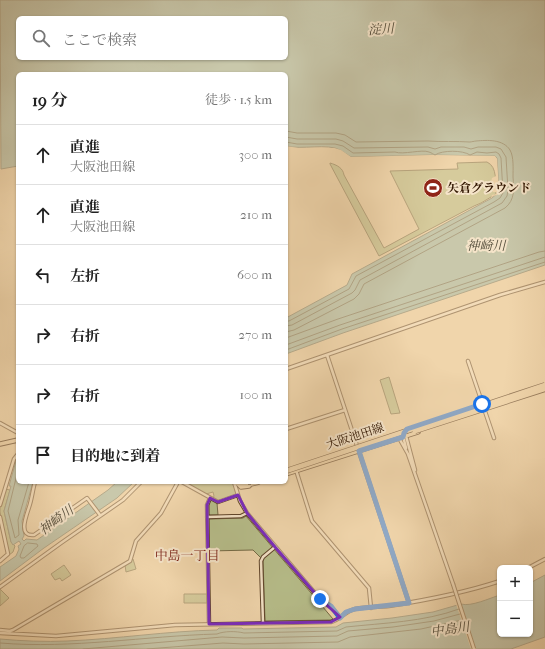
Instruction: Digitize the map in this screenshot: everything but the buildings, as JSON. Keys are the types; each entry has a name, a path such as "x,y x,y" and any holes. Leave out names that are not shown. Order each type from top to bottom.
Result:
{"highway":[{"path":"288,471 545,387"},
{"path":"288,471 545,387"},
{"path":"483,407 498,402"},
{"path":"409,429 425,426 498,402"}],"main road":[{"name":"大阪池田線","path":"288,471 357,446 545,387"},
{"name":"大阪池田線","path":"295,469 403,437 483,407 545,387"},
{"path":"0,443 16,439"},
{"path":"237,484 244,487 255,484"}],"street":[{"path":"288,368 545,282"},
{"path":"327,355 409,603"},
{"path":"468,361 494,438"},
{"path":"288,428 345,410"},
{"path":"0,423 16,432"},
{"path":"409,429 404,433 403,437 419,484"},
{"path":"397,433 403,437 474,649"},
{"path":"0,505 16,456"},
{"path":"295,469 312,521 369,588 371,608"},
{"path":"34,484 24,519 25,530 29,536 34,535 87,498 100,515"},
{"path":"0,588 32,563 123,500 139,484"},
{"path":"0,632 10,632 130,560 136,541 161,513 177,484"},
{"path":"186,484 219,502 238,495"},
{"path":"235,484 238,495 247,513 320,599 331,606 340,618"},
{"path":"209,624 207,504 210,498"},
{"path":"207,517 241,516 247,513"},
{"path":"0,516 8,554 0,561"},
{"path":"263,623 261,561 263,557 275,547"},
{"path":"533,565 545,559"},
{"path":"0,632 56,636 175,625 331,622 336,621 351,610 409,603 458,594 497,582"}],"highlighted area":[{"path":"238,495 247,513 275,547 320,599 340,617 331,622 209,624 207,505 210,498 218,502"}],"green space":[{"path":"487,162 491,164 494,171 496,180 496,194 379,256 330,164 337,166 342,170 384,248 419,229 390,171 458,169 457,163"},
{"path":"389,377 400,413 391,414 380,380"},
{"path":"187,484 234,484 236,494 218,501 213,498 213,492 206,494"},
{"path":"5,489 10,490 4,511 11,542 15,546 13,552 9,555 0,512"},
{"path":"213,500 217,503 218,515 209,514 210,501"},
{"path":"246,516 333,619 332,620 265,621 263,560 253,550 209,551 210,519 243,518"},
{"path":"133,559 136,569 126,572 125,565"},
{"path":"64,565 71,575 62,581 60,578 55,580 51,574"},
{"path":"0,589 9,598 0,606"},
{"path":"184,594 207,594 207,603 184,603"}],"water":[{"name":"淀川","path":"0,0 545,0 545,265 343,333 288,353 288,317 347,285 352,274 492,198 499,192 497,158 495,156 433,155 351,157 335,148 288,146 288,72 16,72 16,166 1,169"},
{"name":"神崎川","path":"16,461 16,484 32,484 22,521 24,536 22,539 24,541 26,539 37,540 115,484 132,484 117,498 44,548 0,581 0,567 16,556 19,549 18,546 21,544 19,541 13,545 11,542 4,511 11,486 9,486"},
{"name":"中島川","path":"545,575 545,637 511,649 0,649 0,639 67,641 217,630 219,628 243,629 336,627 343,623 433,612 461,604 465,605 475,603 497,596 497,637 533,637 533,581"}],"pier":[{"path":"288,146 298,148 334,148 341,150 351,157 433,155 495,156 497,159 499,192 491,198 492,195 496,194 497,192 493,192 490,186 492,178 496,176 495,158 492,162 482,160 481,158 479,158 479,160 464,161 460,158 461,156 444,158 443,160 427,161 426,158 406,158 405,161 389,161 389,158 350,159 336,150 293,149"},
{"path":"461,602 476,649 471,649 456,604"}],"place":[{"name":"矢倉グラウンド","path":"433,188"}],"district":[{"name":"中島一丁目","path":"187,555"}],"route":[{"path":"320,599 331,606 340,618 346,612 355,609 409,603 359,451 403,437 407,429 482,404"}]}
